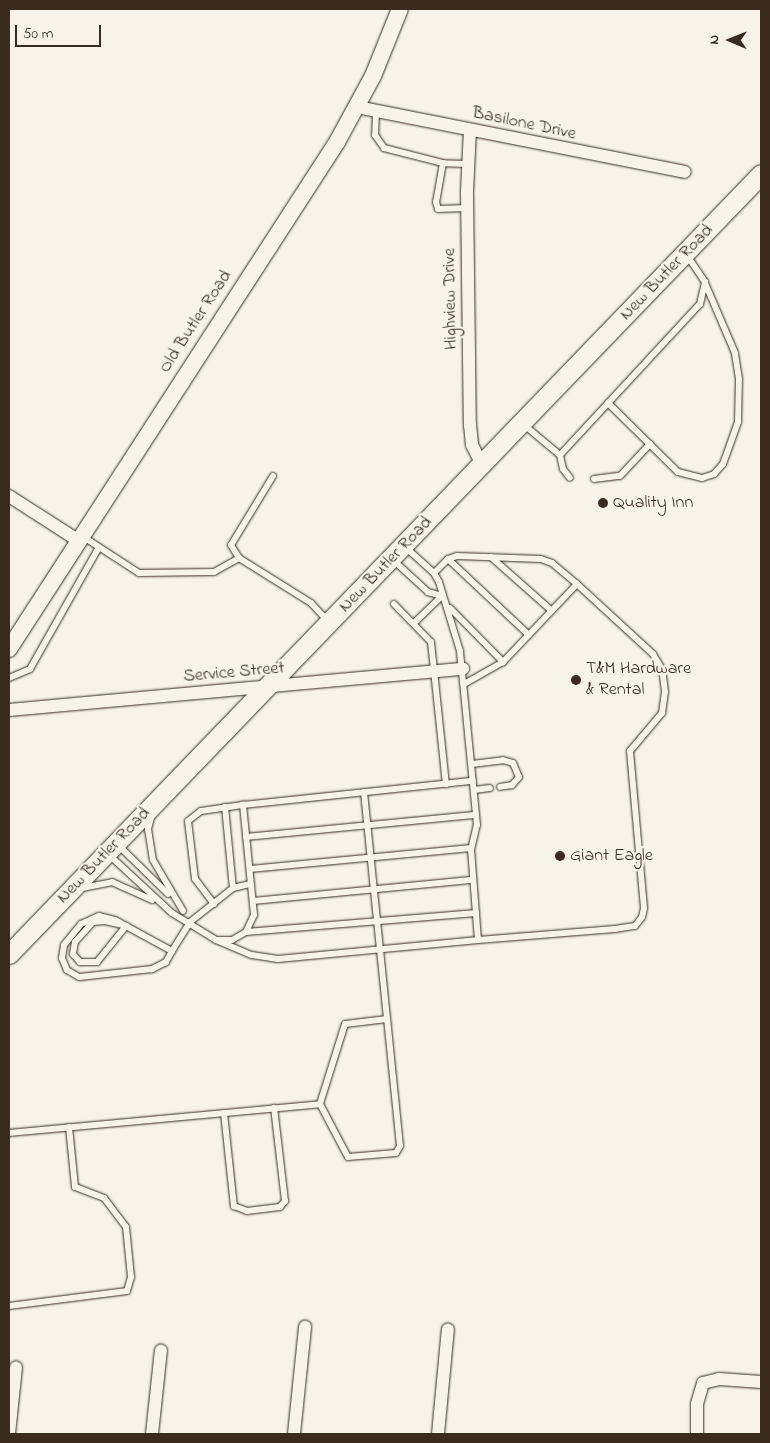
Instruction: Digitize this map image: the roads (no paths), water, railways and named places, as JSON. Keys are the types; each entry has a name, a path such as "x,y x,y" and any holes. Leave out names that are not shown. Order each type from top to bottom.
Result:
{"main road":[{"name":"New Butler Road","path":"9,954 761,174"}],"street":[{"name":"Old Butler Road","path":"9,649 357,107 386,49 400,9"},
{"name":"Basilone Drive","path":"357,107 685,172"},
{"name":"Highview Drive","path":"470,130 467,164 470,437 482,465"},
{"path":"9,496 80,539"},
{"name":"Service Street","path":"9,710 463,669"},
{"path":"294,1434 305,1327"},
{"path":"438,1434 448,1329"},
{"path":"152,1434 160,1350"},
{"path":"9,1434 16,1367"},
{"path":"697,1434 697,1404 702,1383 720,1379 761,1382"}],"lane":[{"path":"376,111 375,135 384,148 443,163 467,164"},
{"path":"443,163 436,202 438,209 467,208"},
{"path":"608,403 678,472 702,478 714,474 732,444 740,395 735,353 705,283 686,253"},
{"path":"560,455 700,304 705,283"},
{"path":"522,423 560,455 562,469 570,478"},
{"path":"594,479 620,476 650,444"},
{"path":"273,476 231,545 239,558 311,603 330,622"},
{"path":"80,539 99,547 139,573 214,572 239,558"},
{"path":"9,678 30,669 99,547"},
{"path":"397,553 434,573 442,596 448,606 504,662"},
{"path":"397,553 428,592 442,596"},
{"path":"58,903 89,885 112,882 140,893 190,922 216,940 246,952 278,959 635,926 642,917 644,908 630,751 662,713 665,692 662,669 653,654 552,562 541,559 491,557 448,559 434,573"},
{"path":"491,557 552,611"},
{"path":"448,559 529,635"},
{"path":"464,684 504,662 577,584"},
{"path":"414,623 442,596"},
{"path":"394,604 431,642 446,784"},
{"path":"448,606 463,669 472,764 476,833 471,848 478,940"},
{"path":"472,764 502,760 513,763 518,777 512,785 500,787"},
{"path":"214,904 196,879 188,821 195,813 225,807 473,781"},
{"path":"474,790 490,788"},
{"path":"364,792 378,922 400,1146 396,1154 348,1157 320,1104 345,1024 387,1018"},
{"path":"164,794 150,818 149,844 162,879 190,922"},
{"path":"243,805 254,915 244,933 240,946 246,952"},
{"path":"225,807 233,888"},
{"path":"246,837 476,815"},
{"path":"111,848 183,911"},
{"path":"111,848 167,909"},
{"path":"250,869 471,848"},
{"path":"253,901 473,880"},
{"path":"172,952 107,917 88,918 64,945 62,958 67,970 78,977 152,969 166,962 172,952 190,922 233,888 251,884"},
{"path":"216,940 232,940 244,933 476,913"},
{"path":"105,921 126,926 97,962 86,964 72,954 74,942 93,922 105,921"},
{"path":"9,1133 320,1104"},
{"path":"224,1113 234,1206 246,1211 280,1207 285,1201 274,1108"},
{"path":"9,1306 127,1291 131,1277 126,1227 104,1198 75,1187 69,1127"}],"place":[{"name":"Quality Inn","path":"603,503"},
{"name":"T&M Hardware & Rental","path":"576,680"},
{"name":"Giant Eagle","path":"560,856"}]}
